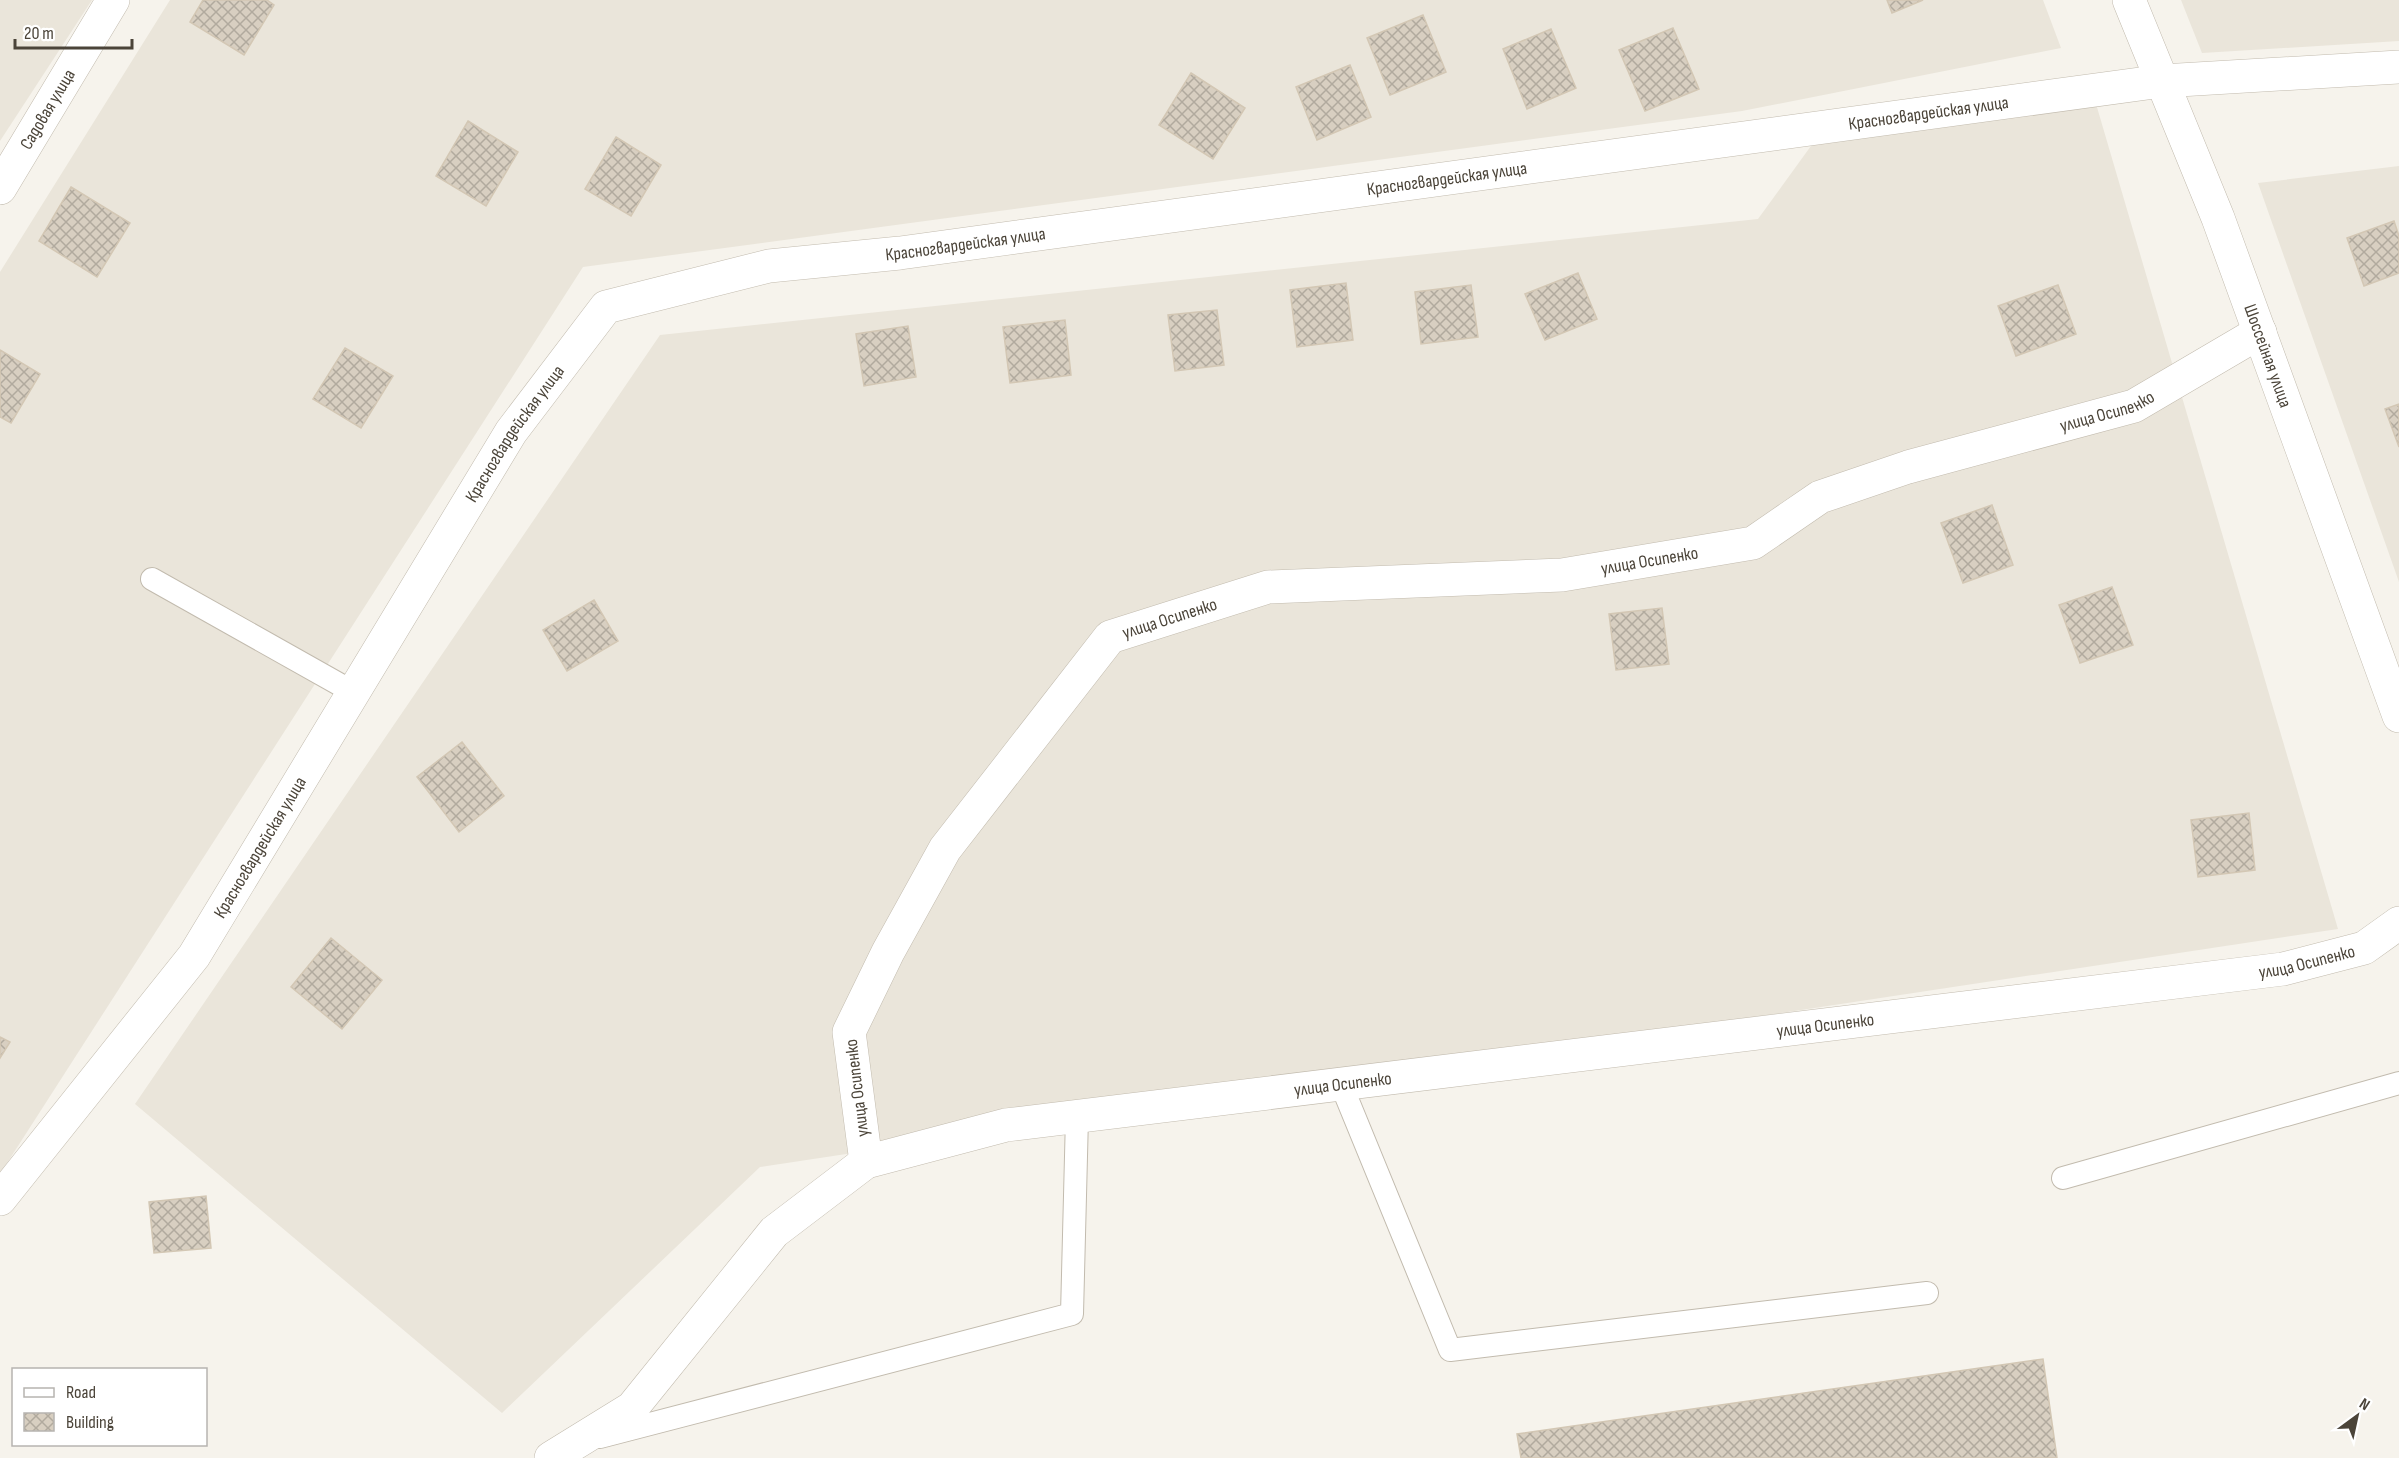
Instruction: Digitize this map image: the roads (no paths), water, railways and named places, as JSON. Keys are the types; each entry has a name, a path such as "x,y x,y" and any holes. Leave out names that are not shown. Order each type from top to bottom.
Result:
{"street":[{"name":"Садовая улица","path":"0,188 112,0"},
{"name":"Шоссейная улица","path":"2129,0 2218,218 2399,716"},
{"name":"Красногвардейская улица","path":"0,1199 194,956 511,432 606,307 768,266 900,253 2162,81 2399,67"},
{"name":"улица Осипенко","path":"2260,332 2134,406 1908,466 1820,497 1753,543 1562,575 1268,587 1110,637 945,849 888,952 849,1032 866,1162 1006,1125 2283,969 2364,948 2399,923"},
{"path":"562,1451 632,1408 774,1232 866,1162"}],"lane":[{"path":"152,579 353,692"},
{"path":"2063,1179 2399,1083"},
{"path":"1341,1084 1450,1350 1927,1293"},
{"path":"562,1451 1072,1314 1077,1117"}]}
